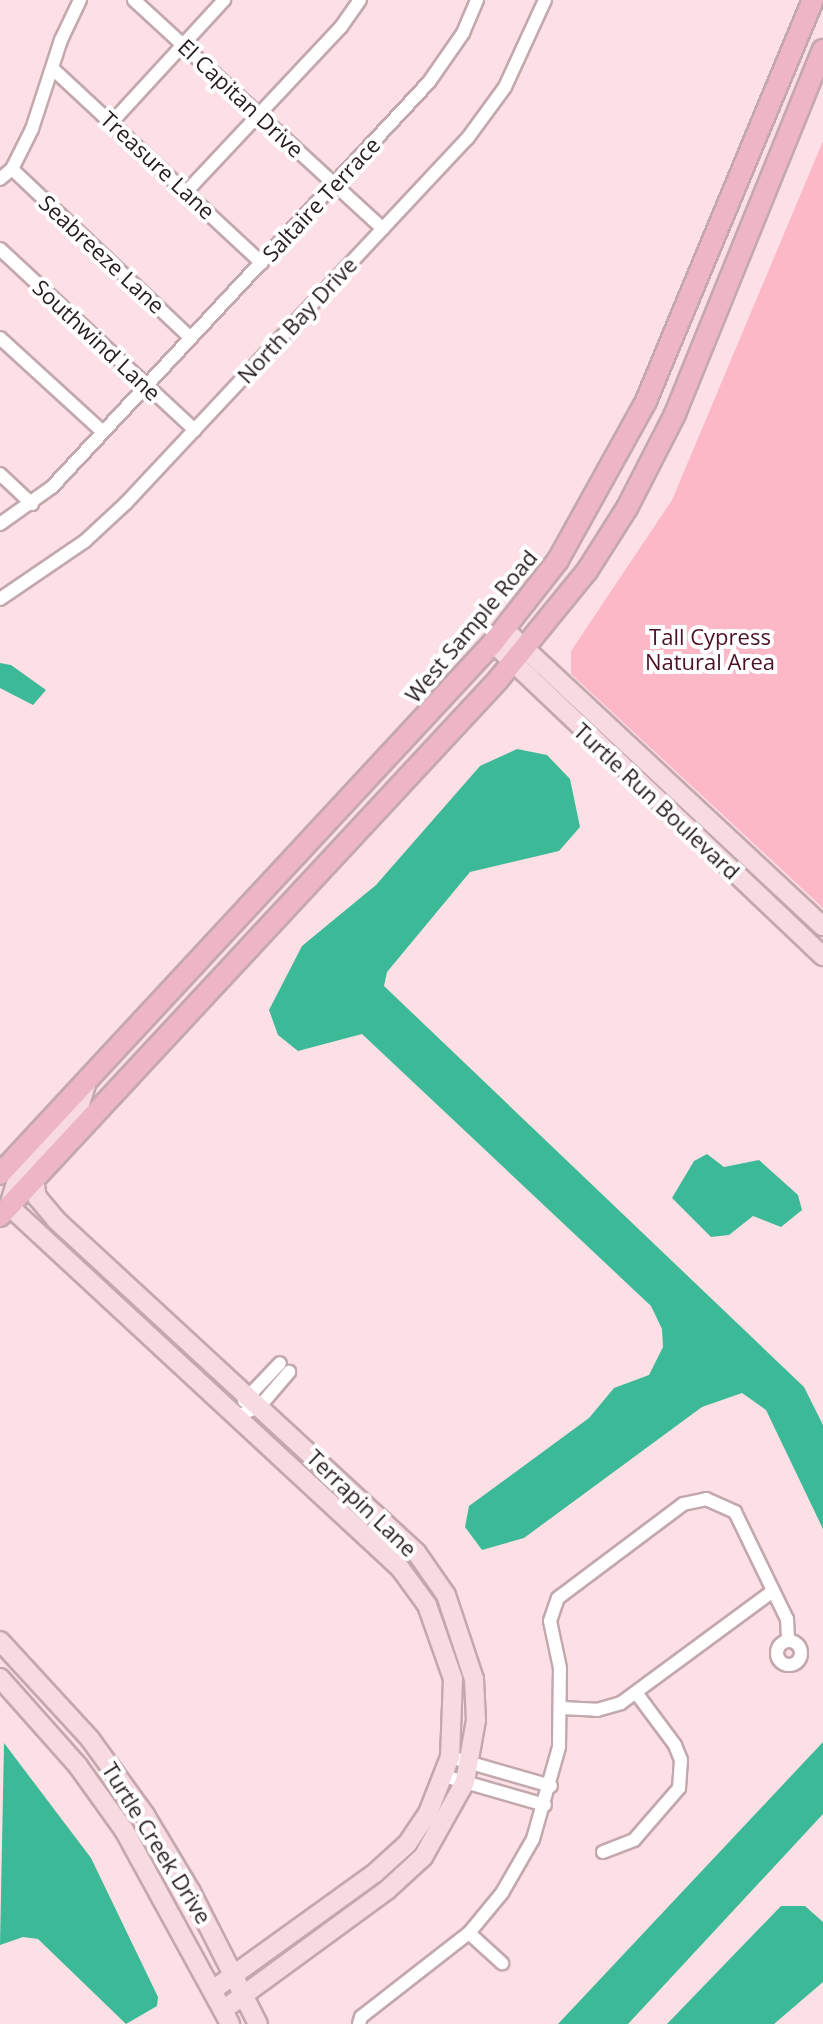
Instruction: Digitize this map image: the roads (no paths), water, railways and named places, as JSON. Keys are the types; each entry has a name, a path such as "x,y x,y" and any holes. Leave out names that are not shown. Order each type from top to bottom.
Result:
{"main road":[{"name":"West Sample Road","path":"0,1174 499,636 558,560 646,401 813,0"},
{"path":"4,1211 519,656 587,571 627,508 675,414 823,50"},
{"path":"232,966 236,920"}],"street":[{"path":"0,179 12,169 80,0"},
{"name":"El Capitan Drive","path":"134,0 383,229"},
{"path":"112,122 224,0"},
{"path":"187,191 360,0"},
{"name":"Saltaire Terrace","path":"0,524 32,504 147,387 429,82 463,33 477,0"},
{"name":"North Bay Drive","path":"0,599 85,541 195,430 467,139 505,87 545,0"},
{"name":"Treasure Lane","path":"53,69 262,263"},
{"name":"Seabreeze Lane","path":"12,169 191,338"},
{"name":"Southwind Lane","path":"0,249 195,430"},
{"path":"0,338 103,432"},
{"path":"0,474 32,504"},
{"name":"Turtle Run Boulevard","path":"499,636 823,956"},
{"name":"Turtle Run Boulevard","path":"519,656 823,926"},
{"path":"4,1211 21,1167 79,1106 88,1079"},
{"name":"Terrapin Lane","path":"34,1179 37,1197 56,1220 416,1552 446,1595 474,1679 476,1720 465,1782 423,1857 347,1920 244,1996 226,2017"},
{"name":"Terrapin Lane","path":"4,1211 237,1416 400,1568 427,1605 453,1679 450,1757 444,1776 414,1834 384,1866 214,1989"},
{"path":"237,1416 285,1368"},
{"path":"359,2024 361,2017 469,1933 519,1867 551,1786 562,1708 550,1621 558,1598 683,1504 717,1502 735,1512 787,1619 788,1641"},
{"path":"562,1708 597,1710 637,1694 773,1591"},
{"name":"Turtle Creek Drive","path":"0,1641 90,1739 145,1815 258,2024"},
{"path":"4,1682 25,1666"},
{"name":"Turtle Creek Drive","path":"4,1682 113,1814 214,1989 226,2017"},
{"path":"603,1852 634,1840 679,1788 681,1760 675,1745 637,1694"},
{"path":"450,1757 551,1786"},
{"path":"444,1776 545,1805"},
{"path":"113,1814 131,1819 145,1815"},
{"path":"347,1920 381,1885 384,1866"},
{"path":"469,1933 502,1963"}],"park label":[{"name":"Tall Cypress Natural Area","path":"710,648"}]}
